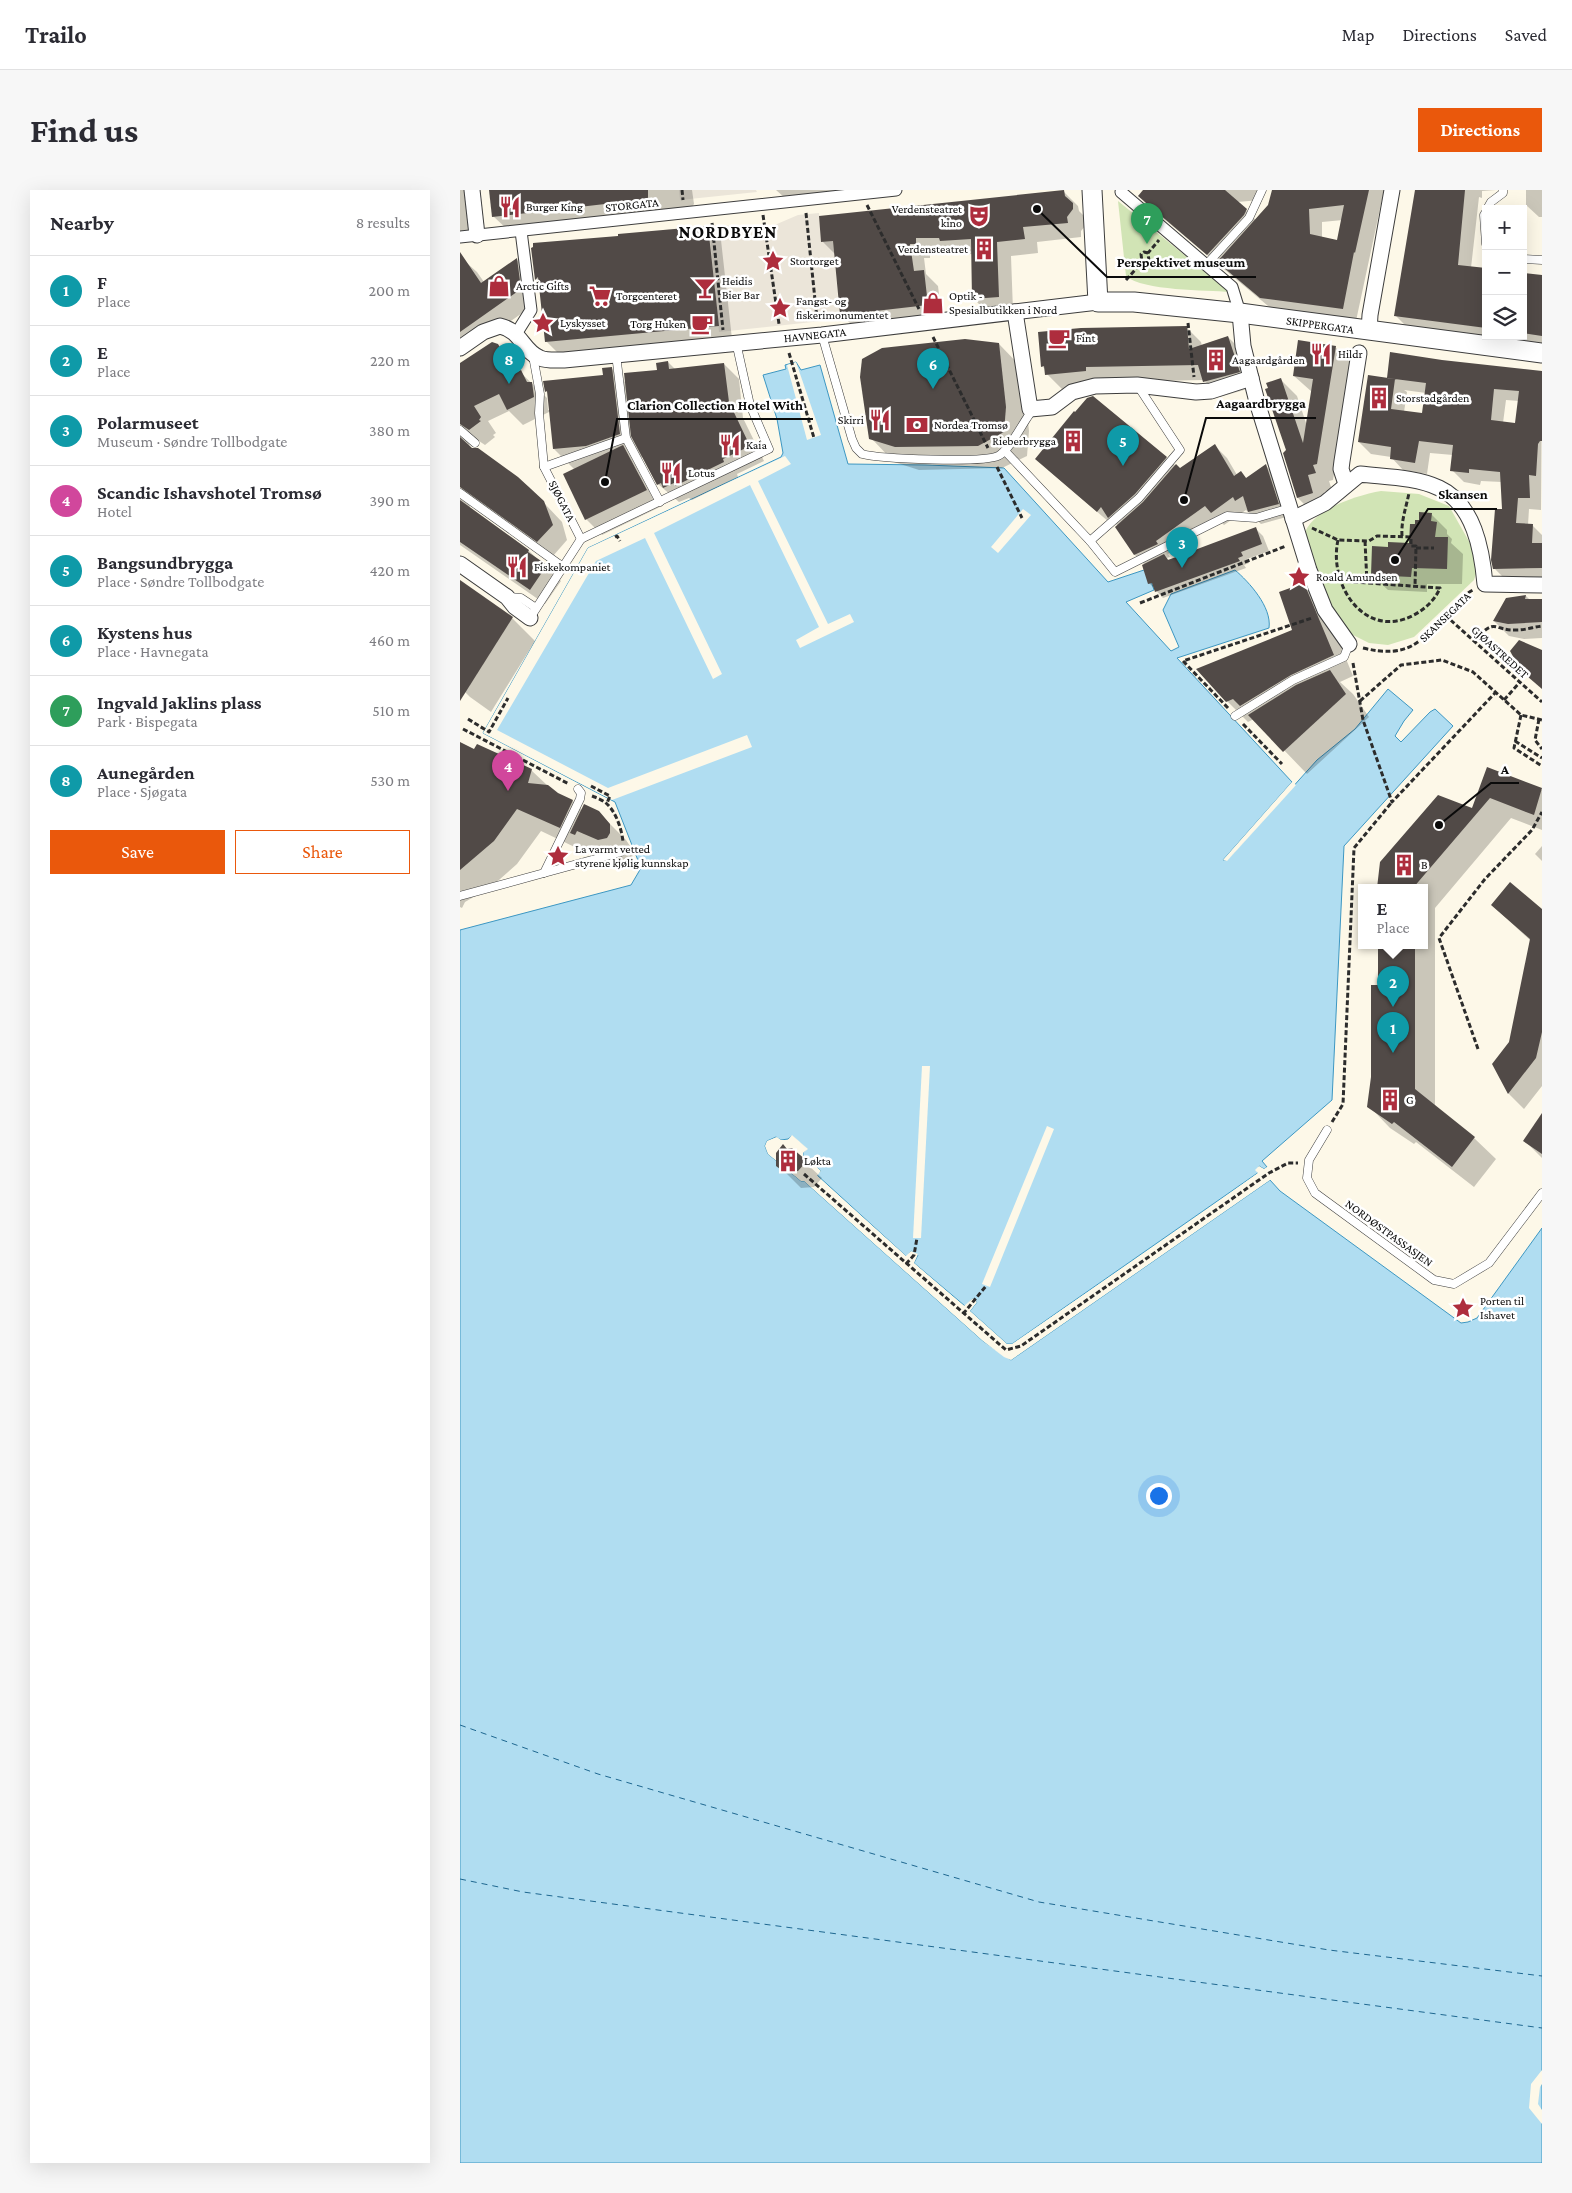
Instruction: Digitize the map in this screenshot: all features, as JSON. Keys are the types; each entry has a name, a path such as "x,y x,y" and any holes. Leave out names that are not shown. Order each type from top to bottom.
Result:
{"street":[{"path":"472,190 477,235"},
{"name":"STORGATA","path":"460,237 896,190"},
{"path":"1092,190 1098,302"},
{"path":"1369,331 1370,315 1392,190"},
{"path":"1121,192 1232,287 1240,313 1243,346 1251,378 1316,590 1327,614 1349,644"},
{"path":"516,334 531,310 521,231"},
{"name":"HAVNEGATA","path":"533,354 550,360 616,354 785,338 1098,302"},
{"name":"SKIPPERGATA","path":"1098,302 1134,302 1240,313 1542,352"},
{"path":"1015,312 1030,409 1052,407 1072,392 1095,386 1137,385 1196,392 1211,391 1251,378"},
{"path":"460,348 492,328 504,327 516,334 533,354"},
{"path":"1346,484 1341,469 1359,353"},
{"path":"1292,513 1325,503 1360,474 1430,484 1455,497 1467,515 1477,539 1484,568 1485,584"},
{"path":"460,564 506,597 515,607 533,613"},
{"name":"SKANSEGATA","path":"1485,584 1542,585"}],"lane":[{"path":"1206,265 1249,218 1262,190"},
{"path":"1490,205 1503,193 1503,190"},
{"path":"1527,259 1542,260"},
{"path":"822,334 852,439 856,448 862,454 950,460 996,457 1005,451 1028,416 1030,409"},
{"path":"533,613 581,539 769,449 750,405 736,342"},
{"name":"SJØGATA","path":"533,354 540,394 539,413 544,467 581,539"},
{"path":"616,354 626,438 660,502"},
{"path":"1090,541 1139,498 1180,450 1137,385"},
{"path":"460,430 475,443"},
{"path":"544,467 626,438"},
{"path":"1005,451 1090,541 1115,572 1228,516 1256,518 1292,513"},
{"path":"460,494 564,566"},
{"path":"1236,716 1293,680 1344,657 1349,644"},
{"path":"544,873 580,799 581,793 578,789"},
{"path":"460,896 621,852"},
{"path":"1309,1164 1309,1160 1327,1130"},
{"name":"NORDØSTPASSASJEN","path":"1309,1164 1307,1178 1315,1193 1434,1280 1454,1284 1489,1263 1542,1193"}],"path":[{"path":"864,199 921,314"},
{"path":"804,200 817,319"},
{"path":"711,210 723,330"},
{"path":"762,213 779,324"},
{"path":"1126,280 1142,262"},
{"path":"1188,323 1196,392"},
{"path":"930,332 992,456"},
{"path":"785,338 814,438"},
{"path":"996,465 1022,518"},
{"path":"1402,536 1402,522 1408,498"},
{"path":"1292,513 1338,540 1366,541 1377,536 1402,536 1411,537 1411,546 1416,546 1416,548 1434,548"},
{"path":"1338,540 1335,558 1339,581 1349,598 1359,609 1376,620 1390,623 1407,618 1423,609 1436,596 1440,588 1339,581"},
{"path":"1140,603 1300,541"},
{"path":"1366,541 1367,583"},
{"path":"1415,586 1416,548"},
{"name":"SKANSEGATA","path":"1349,644 1374,651 1386,652 1401,650 1417,644 1434,629 1465,594 1485,584"},
{"path":"1282,764 1183,661 1327,614"},
{"name":"GJØASTREDET","path":"1445,615 1542,702"},
{"path":"1474,641 1486,628 1493,625 1516,630 1542,627"},
{"path":"1349,644 1363,720 1392,802"},
{"path":"1360,701 1401,665 1442,660 1473,672 1521,715 1541,719 1535,740 1542,748"},
{"path":"1504,700 1520,682"},
{"path":"1327,1130 1343,1104 1354,848 1392,802 1495,693"},
{"path":"468,719 489,732 508,698"},
{"path":"1521,715 1514,748 1542,766"},
{"path":"463,729 607,803 615,815 621,832 624,846 621,852"},
{"path":"1515,740 1542,758"},
{"path":"588,785 610,796 607,803"},
{"path":"1478,1049 1439,938 1485,878 1532,830 1542,812"},
{"path":"804,1174 963,1314 1006,1350 1014,1350 1269,1173 1288,1163 1309,1164"},
{"path":"906,1264 914,1255 917,1238"},
{"path":"963,1314 986,1286"}],"green space":[{"path":"1118,201 1230,292 1146,285 1126,276"},
{"path":"1381,491 1419,494 1449,506 1471,545 1477,571 1474,580 1414,637 1388,645 1369,643 1353,635 1343,627 1329,606 1304,535 1308,526 1325,511 1348,500"}],"shaded area":[{"path":"679,190 756,190 757,192 680,200"},
{"name":"Stortorget","path":"819,213 821,242 833,241 840,319 719,332 709,225 770,227 798,215"}],"water":[{"path":"796,362 801,370 820,365 848,464 1004,468 1108,582 1147,569 1154,590 1126,602 1171,651 1179,647 1163,610 1171,594 1235,570 1247,581 1267,612 1269,628 1177,658 1292,782 1223,860 1227,860 1317,760 1355,729 1388,689 1413,710 1395,736 1401,742 1435,709 1453,726 1344,846 1332,1100 1262,1161 1267,1167 1264,1169 1259,1166 1259,1172 1012,1344 1007,1344 970,1311 977,1302 973,1298 965,1306 914,1263 918,1255 911,1251 907,1257 817,1175 821,1171 809,1160 804,1165 803,1153 807,1149 792,1136 781,1140 776,1137 767,1141 765,1146 768,1154 801,1181 804,1181 983,1341 1011,1360 1270,1180 1280,1191 1461,1323 1477,1318 1542,1228 1542,2163 460,2163 460,930 631,885 641,868 615,802 483,733 588,548 781,457 783,453 777,419 763,375 786,369 785,365"}],"pier":[{"path":"796,362 821,435 807,440 787,365"},
{"path":"785,456 791,464 758,481 828,624 850,614 854,622 800,648 796,640 819,627 750,485 654,533 722,674 713,679 645,538 596,561 497,730 608,788 747,735 752,747 612,800 483,733 588,548"},
{"path":"1023,509 1031,515 998,553 991,547"},
{"path":"1292,782 1296,785 1227,861 1223,860"},
{"path":"922,1066 930,1066 921,1238 913,1238"},
{"path":"1047,1126 1054,1129 990,1287 982,1284"},
{"path":"792,1135 808,1149 803,1153 804,1165 809,1160 821,1171 817,1176 906,1256 911,1251 918,1254 914,1263 964,1306 973,1298 977,1302 970,1311 1007,1344 1012,1344 1191,1221 1258,1173 1255,1170 1259,1166 1264,1169 1267,1167 1268,1169 1265,1171 1260,1169 1260,1174 1192,1223 1013,1346 1007,1347 968,1312 967,1309 974,1302 966,1309 963,1308 912,1265 915,1255 912,1254 908,1259 905,1259 815,1177 817,1171 809,1163 802,1167 801,1153 804,1149 792,1139 788,1142 780,1143 776,1140 769,1143 770,1153 802,1178 806,1179 985,1339 1010,1357 1270,1177 1270,1180 1011,1360 983,1341 804,1181 801,1181 768,1154 765,1146 767,1141 777,1137 781,1140 788,1140"},
{"path":"1542,2070 1542,2084 1538,2104 1542,2110 1542,2124 1529,2108 1531,2084"}],"building":[{"path":"489,190 648,190 648,199 492,217"},
{"path":"1064,190 1065,196 1073,203 1073,209 1067,217 1068,223 1023,227 1025,239 997,242 999,297 972,299 971,239 940,241 939,238 916,238 916,244 910,244 914,271 924,270 928,305 840,315 833,241 821,242 819,216"},
{"path":"1143,190 1225,190 1247,209 1244,215 1207,255 1138,196"},
{"path":"1272,190 1369,190 1343,309 1260,298 1217,262 1268,205","holes":["1344,205 1337,240 1310,234 1309,209"]},
{"path":"1415,190 1465,190 1458,265 1482,268 1482,327 1394,316"},
{"path":"708,226 719,326 545,342 538,277 535,280 531,248 533,243"},
{"path":"460,252 481,283 517,258 521,289 460,332"},
{"path":"1527,273 1542,275 1542,336 1527,334"},
{"path":"1187,326 1189,349 1228,336 1240,372 1203,382 1198,365 1086,367 1086,371 1045,375 1044,366 1041,367 1038,332 1081,328"},
{"path":"965,339 999,343 1006,407 1004,432 978,446 895,447 869,439 860,377 862,359 882,348"},
{"path":"1298,340 1336,346 1317,464 1313,465 1316,473 1308,475 1313,493 1297,498 1283,453 1286,450 1265,389 1268,388 1266,383 1281,378 1303,443 1313,379 1293,376"},
{"path":"492,342 498,344 515,373 521,370 527,382 532,382 534,397 507,410 499,394 474,406 481,417 479,420 481,421 469,430 460,424 460,363"},
{"path":"1390,352 1542,371 1542,441 1538,444 1536,476 1529,475 1530,498 1518,498 1516,523 1533,524 1532,543 1542,543 1542,568 1493,569 1491,560 1495,509 1502,509 1500,472 1469,469 1469,473 1450,471 1453,445 1419,441 1415,463 1390,459 1391,447 1358,442 1368,375 1387,378","holes":["1395,379 1426,383 1422,413 1391,409","1494,389 1519,391 1515,423 1491,420"]},
{"path":"668,361 669,369 724,363 729,402 750,446 723,459 724,462 675,486 674,483 663,488 661,483 657,485 631,436 624,373 657,370 656,363"},
{"path":"612,367 620,434 586,446 553,449 547,391 545,392 543,381 603,375 602,368"},
{"path":"1093,396 1167,457 1135,494 1108,518 1101,507 1097,512 1035,459 1074,411 1087,398"},
{"path":"460,437 472,448 478,448 518,477 544,501 553,525 537,542 460,487"},
{"path":"1215,444 1234,476 1241,471 1246,478 1266,464 1279,504 1248,512 1243,496 1235,501 1233,497 1211,513 1205,506 1156,541 1158,544 1134,555 1115,527 1143,502 1176,464 1180,468"},
{"path":"623,445 647,490 585,520 563,474"},
{"path":"460,500 547,565 530,590 460,542"},
{"path":"1419,512 1432,513 1431,521 1437,522 1435,537 1448,537 1447,569 1412,568 1411,577 1371,575 1372,546 1388,547 1388,542 1409,543 1410,524 1415,524 1415,520 1419,520"},
{"path":"1256,527 1262,544 1241,552 1243,556 1238,558 1240,561 1155,592 1152,583 1148,584 1142,565 1164,554 1168,560"},
{"path":"460,580 513,617 460,701"},
{"path":"1304,583 1334,655 1291,675 1240,706 1233,699 1226,702 1196,669 1292,630 1279,592"},
{"path":"1526,595 1525,599 1542,599 1542,622 1508,624 1493,621 1506,598"},
{"path":"1519,640 1542,650 1542,689 1521,671 1510,651"},
{"path":"1330,670 1346,694 1283,752 1248,715 1296,685"},
{"path":"460,742 474,749 477,744 532,769 528,783 548,785 558,793 573,800 560,828 517,809 494,841 460,870"},
{"path":"1487,767 1542,788 1534,815 1490,798 1416,884 1377,884 1380,862 1438,795 1472,808"},
{"path":"584,804 599,811 610,824 610,833 607,838 598,840 577,831 575,835 570,833"},
{"path":"1510,882 1542,909 1542,1032 1536,1058 1508,1094 1492,1064 1509,1042 1530,939 1491,905"},
{"path":"1378,949 1415,949 1415,1089 1475,1137 1452,1167 1394,1122 1392,1124 1367,1107 1371,1077 1371,985 1378,985"},
{"path":"1542,1113 1542,1154 1523,1141"},
{"name":"Løkta","path":"783,1144 787,1149 792,1148 807,1161 798,1171 784,1172 776,1166 776,1153"}],"ferry route":[{"path":"460,1725 598,1774 1039,1902 1329,1950 1542,1976"},
{"path":"460,1879 523,1892 1542,2028"}],"place":[{"name":"Burger King","path":"510,207"},
{"name":"Perspektivet museum","path":"1037,209"},
{"name":"Verdensteatret kino","path":"979,216"},
{"name":"Ingvald Jaklins plass","path":"1147,244"},
{"name":"Verdensteatret","path":"984,249"},
{"name":"Stortorget","path":"773,261"},
{"name":"Arctic Gifts","path":"499,286"},
{"name":"Heidis Bier Bar","path":"705,288"},
{"name":"Torgcenteret","path":"600,296"},
{"name":"Optik - Spesialbutikken i Nord","path":"933,303"},
{"name":"Fangst- og fiskerimonumentet","path":"780,308"},
{"name":"Lyskysset","path":"543,323"},
{"name":"Torg Huken","path":"702,324"},
{"name":"Fint","path":"1059,338"},
{"name":"Hildr","path":"1321,354"},
{"name":"Aagaardgården","path":"1216,360"},
{"name":"Aunegården","path":"509,384"},
{"name":"Kystens hus","path":"933,389"},
{"name":"Storstadgården","path":"1379,398"},
{"name":"Skirri","path":"880,420"},
{"name":"Nordea Tromsø","path":"917,425"},
{"name":"Rieberbrygga","path":"1073,441"},
{"name":"Kaia","path":"730,445"},
{"name":"Bangsundbrygga","path":"1123,466"},
{"name":"Lotus","path":"671,473"},
{"name":"Clarion Collection Hotel With","path":"605,482"},
{"name":"Aagaardbrygga","path":"1184,500"},
{"name":"Skansen","path":"1395,560"},
{"name":"Fiskekompaniet","path":"517,567"},
{"name":"Polarmuseet","path":"1182,568"},
{"name":"Roald Amundsen","path":"1299,577"},
{"name":"Scandic Ishavshotel Tromsø","path":"508,791"},
{"name":"A","path":"1439,825"},
{"name":"La varmt vetted styrene kjølig kunnskap","path":"558,856"},
{"name":"B","path":"1404,865"},
{"name":"E","path":"1393,1007"},
{"name":"F","path":"1393,1053"},
{"name":"G","path":"1390,1100"},
{"name":"Løkta","path":"788,1161"},
{"name":"Porten til Ishavet","path":"1463,1308"}],"district":[{"name":"NORDBYEN","path":"728,232"}]}
